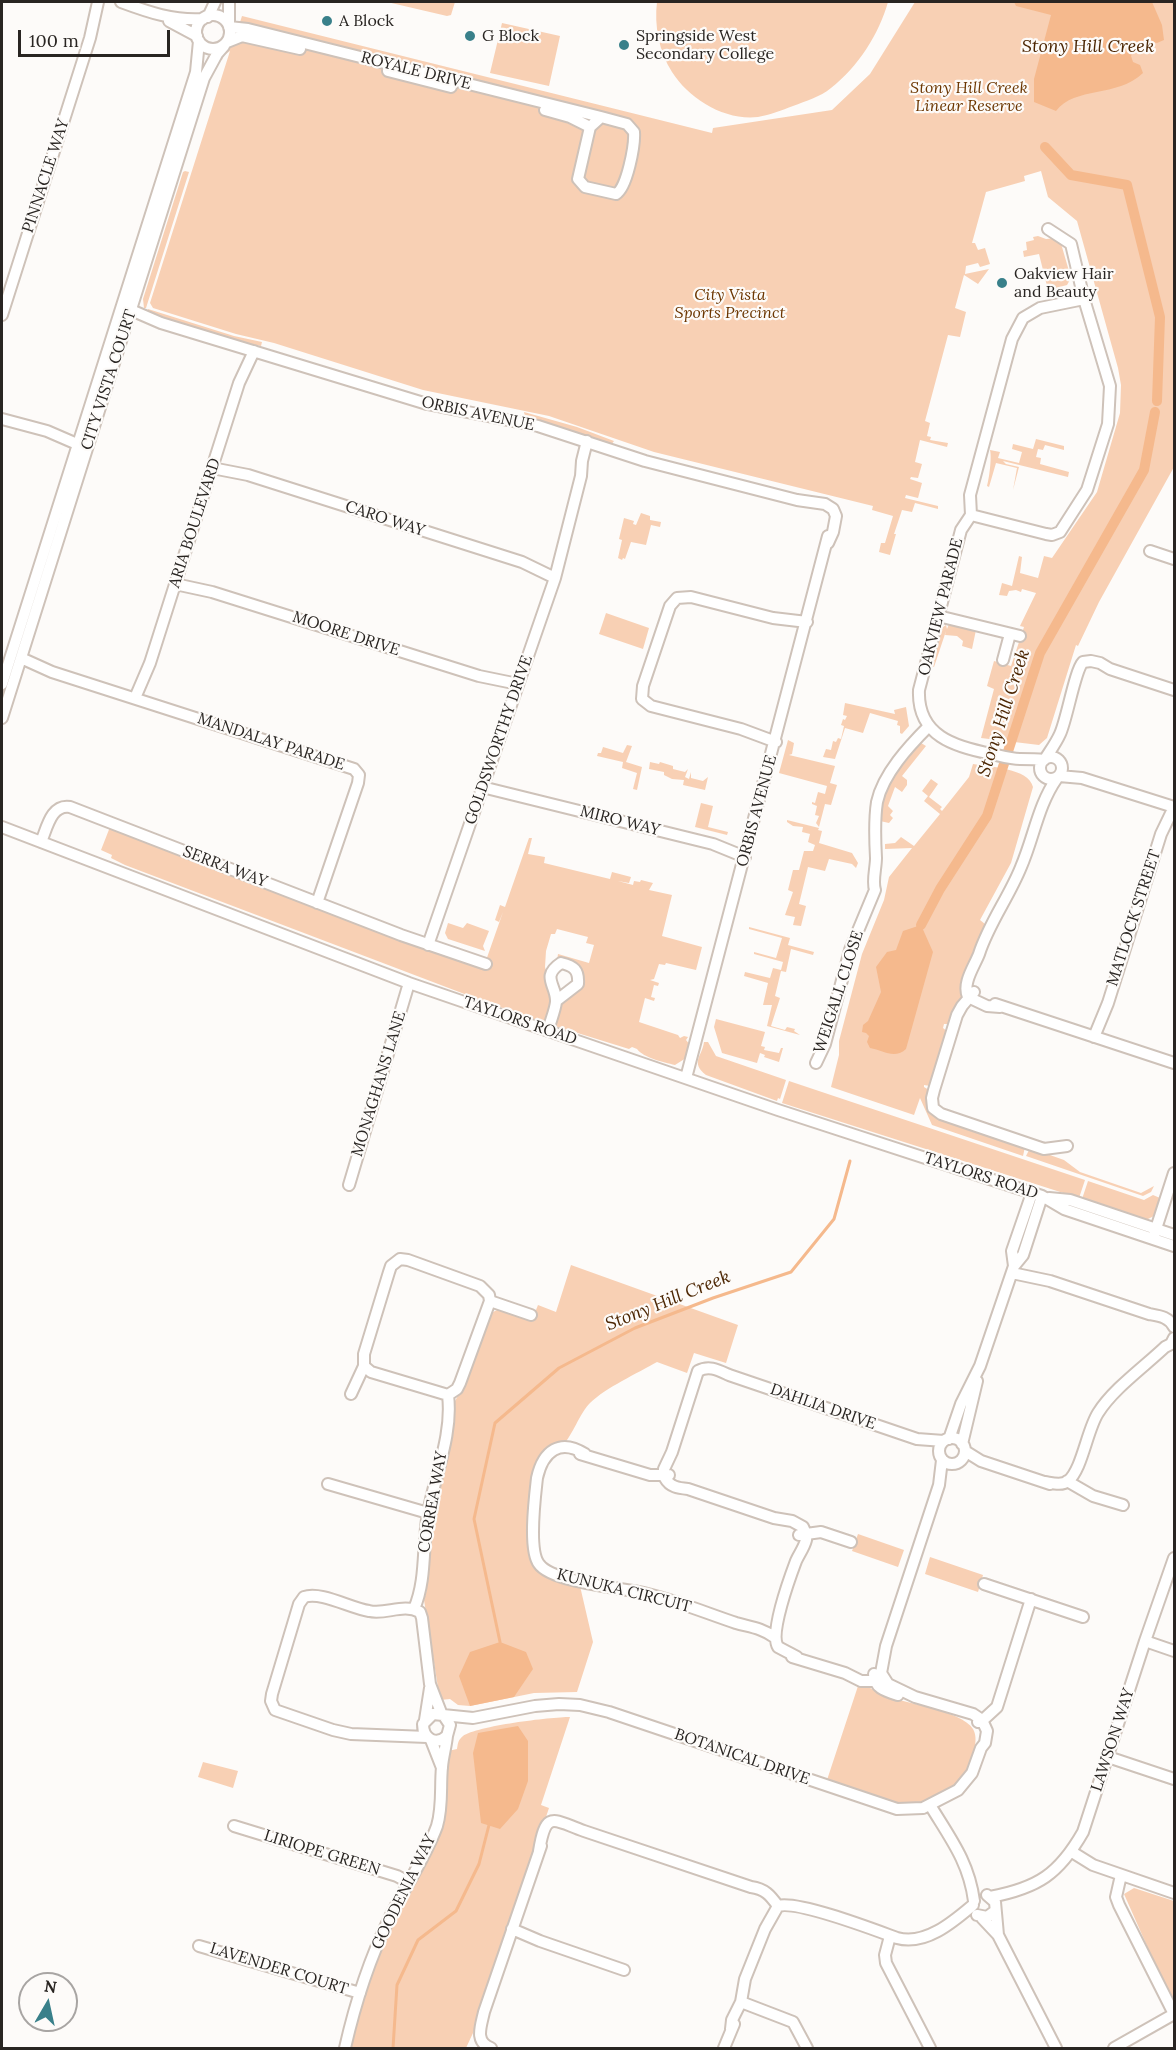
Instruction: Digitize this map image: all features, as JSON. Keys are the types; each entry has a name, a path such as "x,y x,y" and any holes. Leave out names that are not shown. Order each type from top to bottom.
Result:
{"street":[{"name":"PINNACLE WAY","path":"90,38 98,2"},
{"name":"PINNACLE WAY","path":"2,315 90,38 105,2"},
{"path":"121,2 152,13 185,20 218,16 229,27"},
{"path":"198,39 197,27 215,2"},
{"path":"152,13 213,49 225,44 230,37 229,2"},
{"name":"ROYALE DRIVE","path":"225,44 242,36 257,39 556,113 583,122 590,127 578,179 585,187 614,194 623,188 634,145 634,132 627,124 248,29 229,27"},
{"name":"CITY VISTA COURT","path":"2,684 82,442 196,72 198,39"},
{"name":"CITY VISTA COURT","path":"2,718 82,442 130,314 204,78 213,59 225,44"},
{"path":"590,127 602,117"},
{"path":"971,515 1052,535 1060,532 1087,490 1107,424 1110,386 1084,299 1071,244 1048,229"},
{"name":"OAKVIEW PARADE","path":"929,726 920,709 919,690 961,530 971,515 970,495 1012,339 1023,318 1040,308 1084,299"},
{"name":"ORBIS AVENUE","path":"130,314 427,404 518,421 645,461 797,500 815,501 833,509 836,521 828,543 686,1078"},
{"name":"ARIA BOULEVARD","path":"139,699 249,350"},
{"path":"4,417 82,442"},
{"name":"GOLDSWORTHY DRIVE","path":"428,945 556,573 591,443"},
{"name":"CARO WAY","path":"214,464 556,573"},
{"path":"1150,551 1174,559"},
{"name":"MOORE DRIVE","path":"177,580 517,689"},
{"path":"777,738 648,705 641,696 642,686 670,606 677,598 690,597 806,626"},
{"path":"938,616 1015,635 1003,660"},
{"name":"MANDALAY PARADE","path":"20,662 354,769 359,775 358,783 317,903"},
{"path":"1041,805 1043,775 1040,766 1060,734 1075,685 1083,672 1091,667 1110,669 1174,690"},
{"path":"929,726 944,739 978,751 1020,759 1052,757 1060,770 1172,806"},
{"name":"WEIGALL CLOSE","path":"816,1063 825,1044 850,950 875,890 873,884 876,873 875,828 878,801 886,781 903,755 929,726"},
{"path":"1060,734 1060,770 1041,805 1024,861 987,932 966,985 971,994 987,1006 1000,1007 1174,1063"},
{"path":"1020,759 1050,779 1060,770"},
{"name":"MIRO WAY","path":"484,783 527,798 746,853"},
{"name":"MATLOCK STREET","path":"1097,1038 1161,834 1172,806"},
{"name":"SERRA WAY","path":"41,842 56,810 70,807 428,945"},
{"name":"TAYLORS ROAD","path":"2,827 409,983 686,1078 1040,1195 1070,1200 1155,1234 1174,1246"},
{"path":"428,945 486,964"},
{"name":"MONAGHANS LANE","path":"349,1185 409,983"},
{"path":"971,994 959,1010 932,1098 933,1108 941,1114 1044,1149 1067,1146"},
{"path":"548,1031 556,1001"},
{"path":"1155,1234 1174,1173"},
{"path":"939,1485 960,1455 980,1366 1013,1269 1012,1251 1040,1195"},
{"name":"TAYLORS ROAD","path":"1155,1234 1174,1235"},
{"path":"351,1394 364,1366 364,1354 391,1266 400,1259 480,1286 489,1295 490,1301 457,1389 448,1395 371,1372 364,1366"},
{"path":"940,1457 947,1463 960,1455 1062,1489 1077,1475 1092,1425 1099,1411 1165,1347 1173,1329 1165,1318 1013,1269"},
{"path":"490,1301 531,1315"},
{"path":"802,1534 796,1560 771,1635 774,1641 778,1647 797,1657 861,1681 877,1677 882,1669 886,1646 939,1485 940,1447 946,1440 980,1366"},
{"name":"DAHLIA DRIVE","path":"667,1475 695,1376 703,1369 712,1368 917,1439 946,1440"},
{"name":"CORREA WAY","path":"414,1609 422,1587 423,1546 428,1513 450,1414 448,1395"},
{"name":"DAHLIA DRIVE","path":"917,1439 940,1457"},
{"path":"946,1440 957,1440 960,1455"},
{"name":"KUNUKA CIRCUIT","path":"667,1475 650,1475 585,1454 562,1450 544,1462 537,1478 533,1520 535,1553 540,1566 578,1581 663,1598 771,1635"},
{"path":"667,1475 688,1489 774,1518 802,1534 820,1532 851,1542"},
{"path":"1070,1483 1093,1496 1123,1505"},
{"path":"328,1484 428,1513"},
{"name":"LAWSON WAY","path":"988,1896 1014,1892 1045,1878 1057,1869 1072,1852 1083,1832 1174,1558"},
{"path":"984,1584 1083,1617"},
{"path":"317,1596 381,1613 414,1609 420,1612 422,1618 430,1684 443,1716 450,1725 448,1733 440,1740 398,1735 366,1736 333,1730 280,1713 272,1706 271,1701 299,1604 304,1597 317,1596"},
{"path":"877,1677 915,1697 950,1708 979,1721 997,1707 1031,1599"},
{"path":"1145,1641 1174,1651"},
{"path":"429,1738 423,1731 430,1684"},
{"name":"BOTANICAL DRIVE","path":"443,1716 473,1718 547,1704 589,1707 897,1809 918,1809 949,1796 964,1784 972,1773 981,1748 979,1721"},
{"path":"398,1735 424,1722 433,1714 443,1716"},
{"name":"BOTANICAL DRIVE","path":"448,1733 473,1718"},
{"name":"GOODENIA WAY","path":"345,2049 372,1958 438,1823 442,1795 442,1768 448,1733"},
{"name":"GOODENIA WAY","path":"429,1738 442,1768"},
{"path":"1108,1757 1174,1779"},
{"path":"934,1803 971,1879 995,1902 998,1935"},
{"name":"LIRIOPE GREEN","path":"234,1826 397,1876 408,1882"},
{"path":"480,2049 476,2044 475,2034 539,1851 550,1828 558,1826 575,1828 751,1887 774,1903 810,1909 909,1941 917,1940 954,1922 989,1917 995,1910"},
{"path":"1072,1852 1094,1865 1174,1893"},
{"path":"1114,2049 1174,2014 1118,1903 1116,1897 1121,1875"},
{"path":"971,1879 974,1912 998,1935 1056,2049"},
{"name":"LAWSON WAY","path":"995,1910 1014,1892"},
{"path":"954,1922 979,1896 988,1896"},
{"path":"724,2049 732,2020 744,2003 743,1986 774,1903"},
{"path":"511,1932 624,1970"},
{"path":"894,1937 891,1970 930,2049"},
{"name":"LAVENDER COURT","path":"199,1946 360,1994"},
{"path":"744,2003 793,2022 807,2049"},
{"path":"484,2012 479,2037 483,2044 491,2049"}],"green space":[{"path":"387,2 455,2 451,15 447,16"},
{"path":"657,2 888,2 873,38 859,60 841,80 813,98 776,112 758,117 746,117 721,112 709,106 679,82 661,47 657,29"},
{"name":"City Vista Sports Precinct","path":"915,2 1174,2 1174,467 1099,602 1078,646 1076,645 1047,738 1039,745 981,738 994,689 987,686 994,661 1011,666 1024,627 1020,626 1036,593 1022,589 1021,592 1009,591 1007,596 999,595 1002,583 1012,586 1019,556 1022,557 1020,573 1038,578 1044,556 1052,558 1097,492 1120,413 1121,385 1077,221 1048,197 1041,171 1024,176 1025,181 986,192 972,243 975,243 978,250 985,248 990,264 980,267 978,263 966,266 965,274 989,269 978,284 964,275 955,308 966,312 960,337 948,335 925,421 930,423 927,436 931,437 930,440 948,443 947,447 920,440 915,462 922,464 918,478 911,477 910,479 922,483 918,498 906,495 905,498 938,506 938,509 915,503 912,512 902,510 890,555 879,552 881,543 885,543 893,516 872,510 873,506 654,452 549,416 423,390 153,308 150,303 230,51 224,55 222,60 219,59 233,44 242,16 712,133 713,128 832,110 870,74"},
{"path":"502,23 560,36 549,86 490,73"},
{"path":"185,171 189,172 146,308 144,308 143,299"},
{"path":"1038,236 1060,240 1071,278 1067,285 1048,290 1039,254 1024,257 1023,251 1027,250 1026,242"},
{"path":"148,309 234,336 262,342 261,346 234,341 151,315"},
{"path":"524,412 577,427 614,441 611,445 525,417"},
{"path":"1036,439 1064,446 1064,450 1045,445 1043,450 1038,449 1036,457 1041,458 1040,464 1069,472 1068,477 1003,461 1019,467 1013,490 1017,468 996,463 989,487 987,486 990,450 1000,452 998,458 1019,463 1022,452 1012,449 1013,444 1033,449"},
{"path":"641,513 650,516 650,520 661,522 660,527 651,525 646,545 631,542 625,559 622,560 618,558 622,540 619,539 624,518 634,521 633,524 636,525"},
{"path":"606,613 649,628 643,649 599,634"},
{"path":"949,624 976,630 972,649 962,646 963,641 957,636 945,635 946,631 934,667 931,665 940,629 946,625 947,629"},
{"path":"845,703 895,714 894,710 906,707 909,726 902,734 900,726 897,725 898,721 870,713 863,733 845,728 835,759 823,757 826,749 831,750 833,741 841,739 844,726 841,725 847,716 843,715"},
{"path":"788,740 794,743 792,754 789,755 835,766 830,783 837,785 831,805 825,804 819,827 816,823 819,816 815,815 817,806 812,802 815,803 818,792 825,794 827,786 779,773"},
{"path":"921,743 926,746 902,776 907,780 907,785 902,792 895,787 888,806 893,811 890,815 893,818 889,823 880,821 881,809 888,788"},
{"path":"627,745 632,746 626,762 642,767 637,790 633,789 637,773 622,768 623,762 597,756 603,747 623,753"},
{"path":"650,762 659,764 660,762 685,772 688,769 685,777 689,779 691,772 691,778 703,781 708,777 705,790 683,785 684,780 672,779 664,775 664,772 649,769"},
{"path":"973,764 1016,772 1030,781 1033,787 1011,863 980,920 985,924 964,982 962,999 950,1024 944,1024 943,1028 948,1032 930,1086 924,1085 929,1090 926,1106 930,1114 1025,1147 1023,1156 932,1125 920,1098 914,1115 831,1087 839,1055 839,1041 862,954 884,900 889,877 912,848 885,849 885,844 895,843 901,837 914,846 940,814 924,801 928,796 922,791 931,779 938,784 929,797 942,807 940,809 942,811 969,777"},
{"path":"701,803 713,806 708,827 728,832 727,835 695,827"},
{"path":"787,820 819,828 818,830 822,831 819,843 852,853 858,863 856,868 852,864 829,859 825,871 808,867 799,904 806,906 801,926 793,925 795,917 785,915 793,892 788,890 793,870 799,870 804,851 813,851 815,845 808,842 810,834 802,832 803,827 793,826"},
{"path":"110,827 483,969 503,912 499,922 495,920 500,905 505,907 529,838 532,838 528,854 545,857 544,863 610,879 612,872 631,877 629,883 618,881 633,885 634,881 640,882 641,880 653,883 649,890 672,895 662,936 702,947 696,970 666,963 665,965 659,964 654,979 650,980 659,983 658,986 654,985 651,997 655,998 654,1001 645,998 639,1022 678,1035 680,1038 688,1037 686,1040 690,1045 686,1058 675,1065 649,1057 632,1047 629,1049 555,1026 559,1005 583,982 557,961 558,954 589,963 594,945 586,943 588,937 557,929 555,934 551,934 546,951 545,967 552,994 551,1006 545,1023 125,865 101,850"},
{"path":"448,923 463,928 467,923 489,931 483,946 485,951 448,939 445,933"},
{"path":"749,927 790,938 788,945 814,952 813,955 791,949 786,972 781,971 775,996 780,998 771,1026 785,1030 787,1027 795,1029 794,1031 800,1035 767,1026 772,1005 763,1005 768,983 744,976 745,972 770,978 773,968 781,970 783,962 754,954 754,952 776,958 782,938 749,929"},
{"path":"716,1019 765,1032 761,1046 765,1047 764,1050 779,1053 783,1048 779,1062 764,1057 765,1055 760,1053 757,1063 722,1053 714,1027"},
{"path":"704,1042 708,1042 716,1056 786,1080 780,1099 778,1098 777,1101 706,1075 698,1063"},
{"path":"789,1081 1085,1180 1079,1198 782,1103"},
{"path":"1030,1148 1064,1160 1080,1172 1141,1193 1154,1186 1151,1192 1143,1196 1026,1156"},
{"path":"1088,1181 1144,1200 1153,1195 1160,1198 1154,1216 1144,1221 1082,1199"},
{"path":"571,1265 738,1325 726,1363 694,1353 687,1373 657,1362 622,1381 590,1403 563,1445 544,1458 535,1468 529,1518 531,1561 534,1568 542,1574 580,1586 593,1642 577,1692 534,1693 470,1706 458,1705 450,1699 440,1700 424,1600 427,1589 427,1559 432,1515 455,1414 455,1401 491,1313 499,1309 532,1320 538,1305 556,1312"},
{"path":"858,1534 904,1550 898,1567 852,1551"},
{"path":"930,1557 983,1575 978,1592 925,1574"},
{"path":"859,1683 880,1694 944,1712 967,1722 975,1733 975,1747 967,1770 958,1782 929,1800 909,1804 886,1800 827,1780"},
{"path":"570,1717 541,1805 549,1808 466,2048 351,2048 365,1993 378,1958 393,1923 439,1837 446,1805 448,1751 457,1749 459,1740 471,1732 531,1720"},
{"path":"203,1762 238,1771 233,1788 198,1777"},
{"path":"1134,1888 1174,1901 1174,2007 1124,1894"}],"water":[{"name":"Stony Hill Creek","path":"1014,2 1152,2 1162,25 1164,40 1157,43 1148,41 1135,49 1131,56 1133,62 1140,65 1143,73 1133,81 1074,98 1064,103 1056,111 1034,102 1034,79 1051,15 1016,6"},
{"path":"921,925 933,952 906,1049 893,1054 870,1048 867,1042 869,1036 862,1032 863,1025 868,1021 881,992 876,967 887,952 896,950 903,931"},
{"path":"500,1642 526,1652 533,1669 514,1697 470,1706 459,1676 470,1652"},
{"path":"518,1726 528,1741 528,1781 518,1809 500,1829 481,1823 473,1753 478,1733"}],"waterway":[{"name":"Stony Hill Creek","path":"1045,147 1071,175 1127,185 1160,317 1157,401"},
{"name":"Stony Hill Creek","path":"921,925 940,889 987,816 1040,653 1144,470 1155,412"},
{"name":"Stony Hill Creek","path":"500,1642 474,1519 495,1423 559,1368 635,1328 713,1298 791,1272 834,1219 850,1161"},
{"name":"Stony Hill Creek","path":"393,2048 397,1985 418,1940 456,1911 479,1864 489,1825"}],"place":[{"name":"A Block","path":"327,21"},
{"name":"G Block","path":"470,36"},
{"name":"Springside West Secondary College","path":"624,45"},
{"name":"Oakview Hair and Beauty","path":"1002,283"}],"park label":[{"name":"Stony Hill Creek Linear Reserve","path":"969,97"}]}
